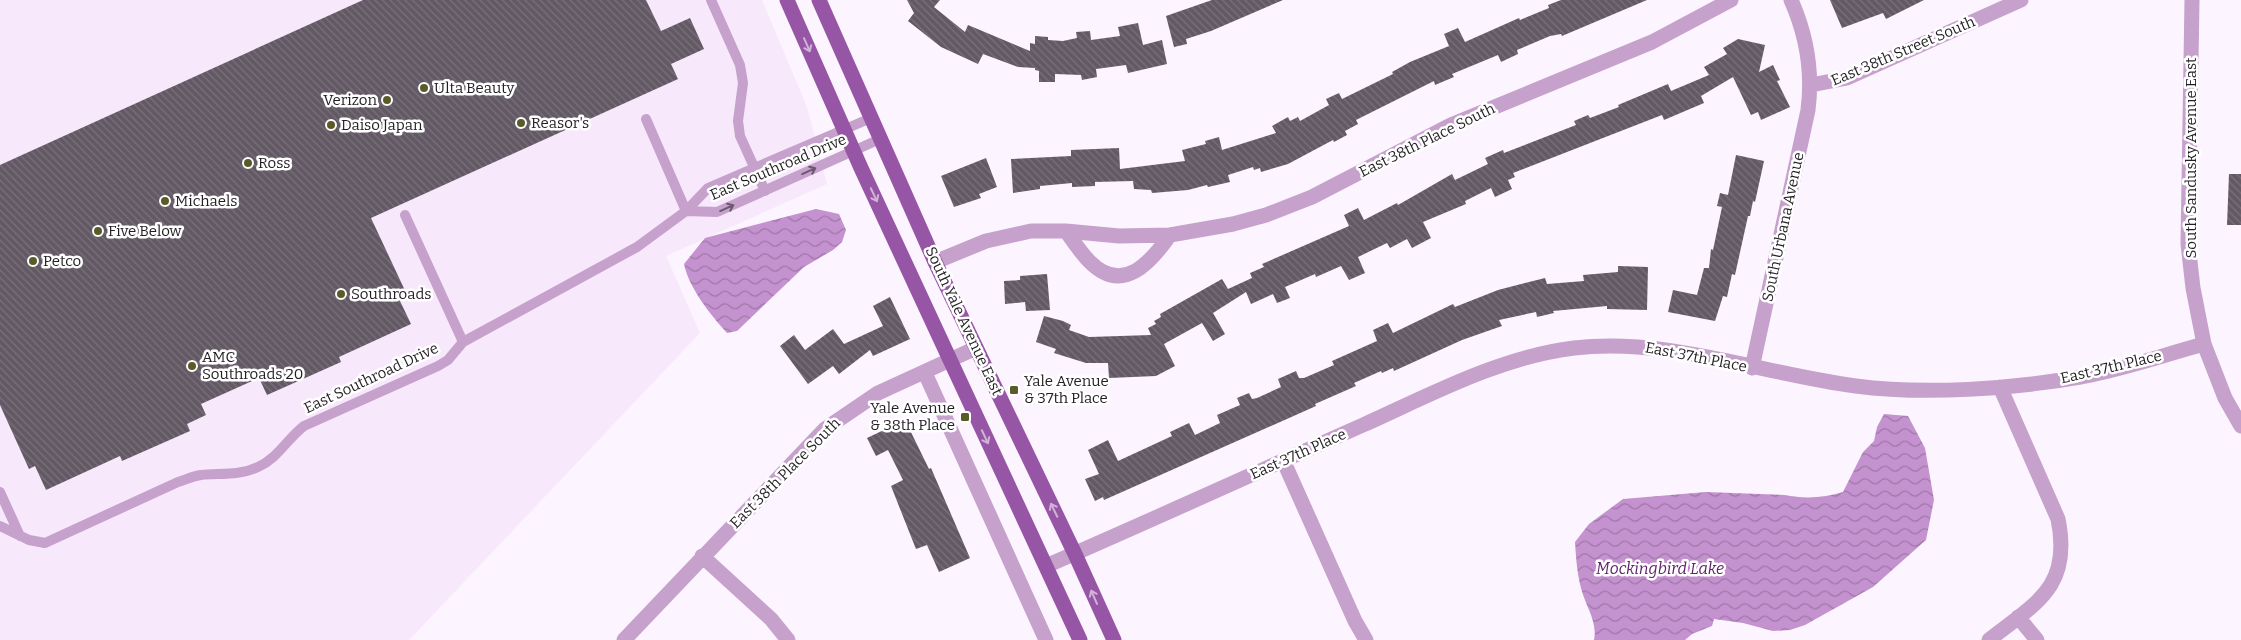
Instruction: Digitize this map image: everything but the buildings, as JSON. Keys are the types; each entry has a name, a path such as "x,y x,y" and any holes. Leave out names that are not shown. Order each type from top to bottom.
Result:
{"main road":[{"name":"South Yale Avenue East","path":"787,0 844,130 1080,640"},
{"name":"South Yale Avenue East","path":"819,0 935,262 1075,554 1114,640"}],"street":[{"name":"East 38th Place South","path":"935,262 986,240 1038,231 1066,231 1119,236 1170,235 1233,224 1312,197 1451,125 1610,61 1652,42 1731,0"},
{"name":"South Urbana Avenue","path":"1752,368 1806,120 1811,85 1808,54 1791,0"},
{"name":"East 38th Street South","path":"1811,85 1847,78 2022,0"},
{"name":"South Sandusky Avenue East","path":"2192,0 2188,244 2193,288 2204,344 2225,398 2241,426"},
{"path":"1066,231 1090,262 1102,272 1114,276 1127,275 1142,268 1157,254 1170,235"},
{"name":"East 37th Place","path":"1046,566 1491,370 1529,357 1571,348 1612,345 1650,347 1684,352 1752,368 1860,386 1933,389 2000,387 2081,377 2204,344"},
{"name":"East 38th Place South","path":"624,640 702,556 826,429 878,393 976,348"},
{"path":"925,373 1046,640"},
{"path":"1989,640 2039,600 2053,584 2062,556 2063,541 2058,519 2000,387"},
{"path":"1283,460 1355,621 1366,640"},
{"path":"702,556 772,619 788,640"},
{"path":"2018,617 2037,640"}],"lane":[{"path":"711,0 740,65 743,83 738,121 740,136 765,191"},
{"path":"646,118 686,211"},
{"name":"East Southroad Drive","path":"0,526 38,543 45,543 178,482 200,475 234,474 258,467 280,451 287,441 304,426 438,366 448,360 463,342 633,249 686,211 708,188 871,118"},
{"name":"East Southroad Drive","path":"686,211 717,212 880,139"},
{"path":"405,215 463,342"},
{"path":"0,492 20,536"}],"shaded area":[{"name":"Southroads","path":"0,0 762,0 807,107 827,184 666,256 700,333 409,640 0,640"}],"water":[{"path":"816,209 839,214 846,230 842,242 833,250 804,267 737,331 727,333 695,291 684,264 705,238"},
{"name":"Mockingbird Lake","path":"1884,414 1908,416 1925,448 1934,500 1926,540 1873,587 1805,625 1790,630 1773,631 1743,623 1714,619 1712,626 1692,634 1685,640 1594,640 1593,620 1579,577 1575,542 1589,524 1623,499 1706,492 1821,497 1843,492 1863,452 1874,441 1877,427"}],"place":[{"name":"Ulta Beauty","path":"424,88"},
{"name":"Verizon","path":"387,100"},
{"name":"Reasor's","path":"521,123"},
{"name":"Daiso Japan","path":"331,125"},
{"name":"Ross","path":"248,163"},
{"name":"Michaels","path":"165,201"},
{"name":"Five Below","path":"98,231"},
{"name":"Petco","path":"33,261"},
{"name":"Southroads","path":"341,294"},
{"name":"AMC Southroads 20","path":"192,366"},
{"name":"Yale Avenue & 37th Place","path":"1014,390"},
{"name":"Yale Avenue & 38th Place","path":"965,417"}]}
